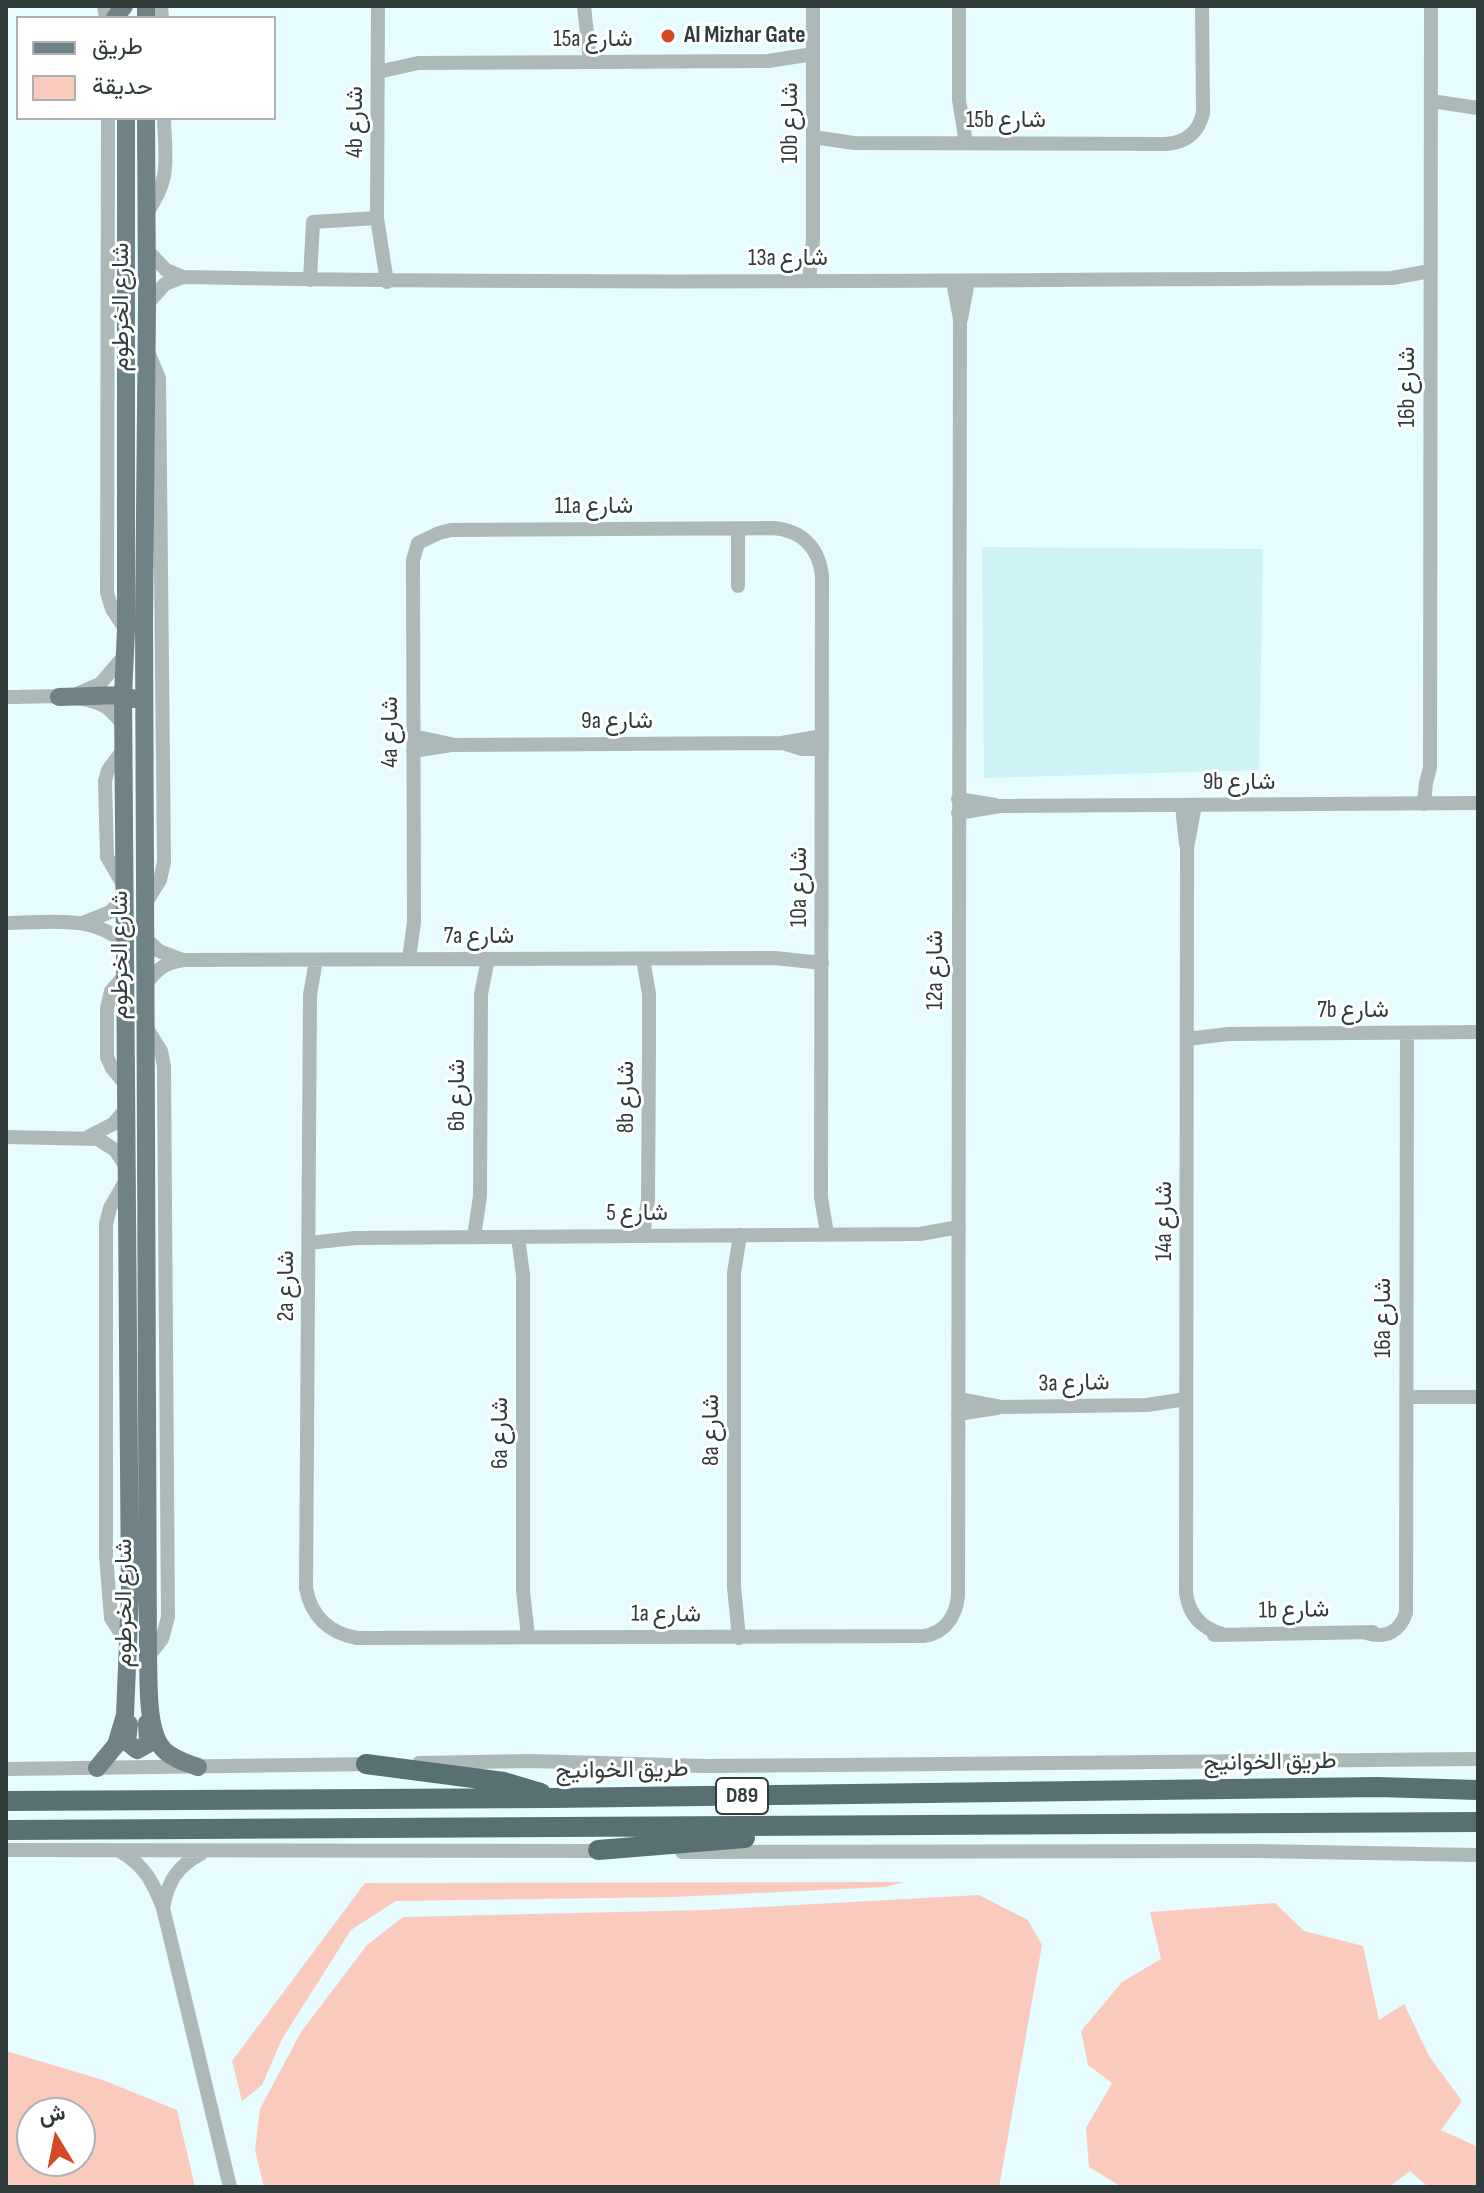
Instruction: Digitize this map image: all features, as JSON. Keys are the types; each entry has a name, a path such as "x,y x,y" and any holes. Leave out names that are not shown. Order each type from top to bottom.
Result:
{"highway":[{"path":"366,1764 504,1782 552,1798"},
{"name":"طريق الخوانيج","path":"6,1801 552,1798 1378,1787 1478,1790"},
{"path":"1441,1822 1478,1835"},
{"name":"D89","path":"6,1830 1478,1822"},
{"path":"598,1850 854,1827"}],"main road":[{"name":"شارع الخرطوم","path":"97,1768 116,1745 122,1732 127,1698 130,1552 123,695 126,630 126,120"},
{"name":"شارع الخرطوم","path":"146,120 144,820 148,1657 151,1714 159,1744 171,1756 198,1767"},
{"path":"59,697 132,697 136,703 138,801 144,820"},
{"path":"127,1285 134,1304 136,1326 147,1332"},
{"path":"127,1698 130,1714 127,1742 137,1750 146,1747 150,1739 146,1713 150,1700"}],"street":[{"name":"4b شارع","path":"378,6 377,218 380,282"},
{"path":"584,6 585,62"},
{"name":"10b شارع","path":"813,6 813,240 809,261 813,281"},
{"path":"959,6 959,144"},
{"name":"15b شارع","path":"813,144 1158,143 1171,139 1191,131 1203,113 1202,6"},
{"name":"16b شارع","path":"1430,804 1431,6"},
{"name":"15a شارع","path":"378,64 813,61"},
{"path":"1431,106 1474,108"},
{"path":"108,120 107,593 112,609 126,630"},
{"path":"146,214 164,184 164,120"},
{"path":"310,280 313,222 377,218"},
{"path":"147,250 166,270 183,277"},
{"path":"147,304 165,284 183,277"},
{"name":"13a شارع","path":"183,277 380,282 1430,277"},
{"name":"12a شارع","path":"951,1618 958,1602 960,281"},
{"path":"145,904 160,880 164,862 159,378 147,350"},
{"path":"738,528 738,586"},
{"name":"11a شارع","path":"418,543 451,530 738,528 774,528 814,542"},
{"name":"10a شارع","path":"814,542 822,576 821,1197 816,1218 821,1234"},
{"name":"4a شارع","path":"414,959 413,560 418,543"},
{"path":"59,697 83,692 100,684 125,655"},
{"path":"6,697 59,697 99,703 124,725"},
{"name":"9a شارع","path":"413,743 782,743 802,749 822,742"},
{"name":"9b شارع","path":"958,806 1478,803"},
{"name":"14a شارع","path":"1188,806 1184,1610 1196,1625"},
{"path":"6,923 81,923 101,917 124,892"},
{"path":"81,923 110,932 125,945"},
{"name":"7a شارع","path":"146,939 167,955 184,960"},
{"name":"7a شارع","path":"146,985 157,970 174,961 184,960 822,958"},
{"name":"6b شارع","path":"480,1237 481,959"},
{"name":"8b شارع","path":"649,1236 650,959"},
{"name":"2a شارع","path":"309,960 306,1588 311,1607 330,1624"},
{"path":"146,1027 161,1051 164,1066 168,1602 164,1634 148,1657"},
{"name":"7b شارع","path":"1187,1032 1478,1032"},
{"name":"16a شارع","path":"1394,1627 1405,1618 1406,1603 1407,1033"},
{"path":"87,1137 113,1124 126,1109"},
{"path":"6,1137 98,1139 115,1150 126,1174 106,1224 106,1556 111,1618 128,1645"},
{"name":"شارع 5","path":"309,1237 959,1234"},
{"name":"8a شارع","path":"734,1235 734,1638"},
{"name":"6a شارع","path":"522,1636 525,1237"},
{"path":"1406,1397 1478,1397"},
{"name":"3a شارع","path":"958,1406 1186,1404"},
{"name":"1a شارع","path":"330,1624 347,1637 734,1638 924,1636 940,1631 951,1618"},
{"name":"1b شارع","path":"1196,1625 1222,1634 1367,1633 1394,1627"},
{"path":"6,1769 531,1761 704,1766 1478,1759"},
{"path":"6,1850 415,1853 598,1850 1255,1851 1478,1855"},
{"path":"120,1851 148,1873 163,1908 230,2187"},
{"path":"163,1908 173,1876 187,1861 205,1851"}],"shaded area":[{"path":"982,547 1263,549 1259,770 984,778"}],"green space":[{"path":"904,1882 886,1887 673,1897 396,1901 351,1930 282,2039 262,2085 242,2101 232,2061 365,1883"},
{"path":"979,1895 1028,1920 1042,1945 999,2187 264,2187 255,2150 260,2109 301,2032 367,1945 403,1917 706,1910"},
{"path":"1275,1903 1304,1931 1363,1946 1379,2020 1404,2004 1429,2056 1462,2101 1441,2130 1478,2147 1478,2187 1428,2187 1410,2171 1389,2187 1122,2187 1089,2167 1086,2128 1112,2083 1088,2065 1081,2031 1122,1982 1161,1959 1150,1912"},
{"path":"6,2051 103,2080 177,2110 195,2187 6,2187"}],"place":[{"name":"Al Mizhar Gate","path":"668,36"}]}
